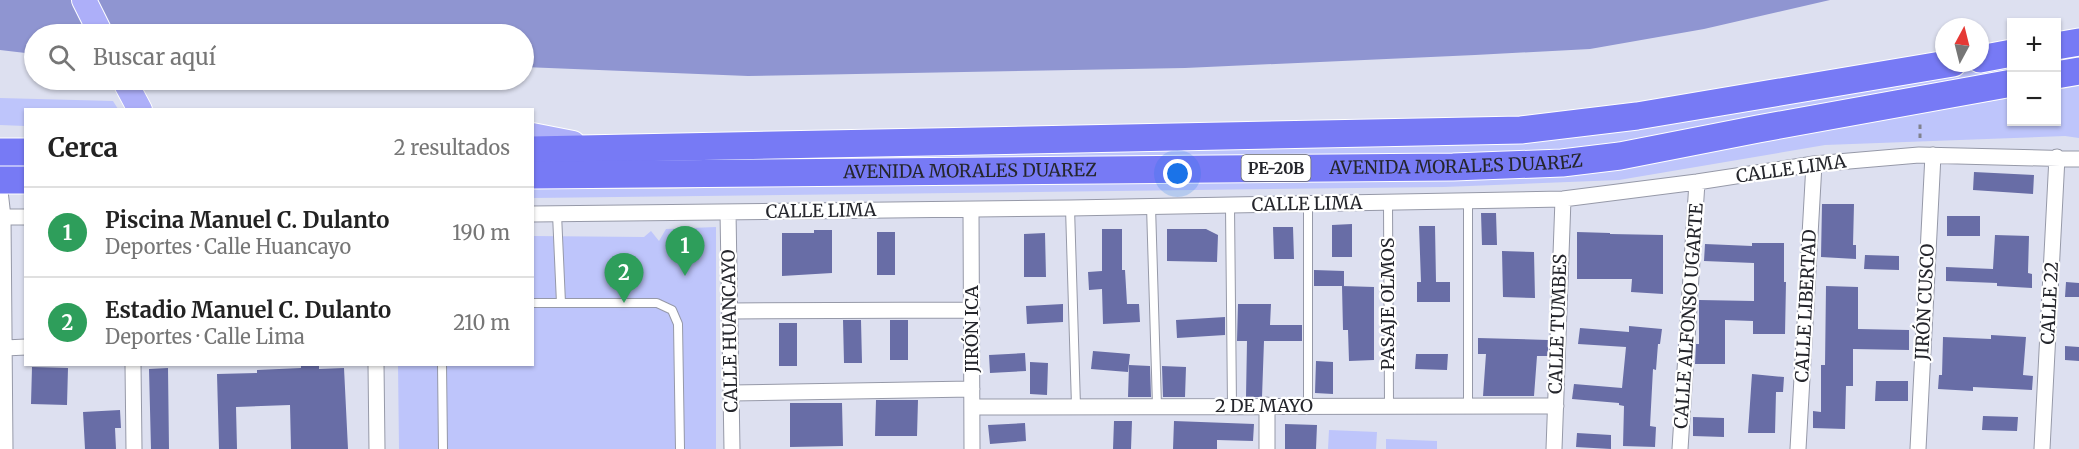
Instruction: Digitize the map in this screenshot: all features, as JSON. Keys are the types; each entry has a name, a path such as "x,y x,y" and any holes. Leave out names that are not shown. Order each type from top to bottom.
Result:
{"highway":[{"path":"2061,45 2079,42"},
{"path":"1989,57 2007,54"},
{"name":"AVENIDA MORALES DUAREZ","path":"534,150 1521,130 1637,116 1935,66"},
{"path":"2061,74 2079,71"},
{"name":"AVENIDA MORALES DUAREZ","path":"534,175 1453,167 1562,163 1620,156 2007,84"},
{"path":"0,152 24,152"},
{"path":"0,180 24,180"}],"main road":[{"path":"84,0 96,24"},
{"path":"534,135 601,148"}],"street":[{"name":"CALLE LIMA","path":"534,214 971,210 1563,200 1814,164 1926,155 2079,159"},
{"name":"JIRÓN CUSCO","path":"1918,449 1926,155"},
{"name":"CALLE 22","path":"2042,449 2057,158"},
{"name":"CALLE LIBERTAD","path":"1798,449 1814,164"},
{"name":"CALLE ALFONSO UGARTE","path":"1680,449 1697,182"},
{"path":"0,191 5,348 5,449"},
{"name":"CALLE TUMBES","path":"1554,449 1563,200"},
{"name":"JIRÓN ICA","path":"971,210 972,449"},
{"name":"CALLE HUANCAYO","path":"728,212 732,449"},
{"path":"1,218 24,217"},
{"path":"730,311 972,310"},
{"path":"5,348 24,347"},
{"path":"133,366 134,449"},
{"path":"376,366 377,449"},
{"path":"732,393 972,388"},
{"path":"1267,405 1267,449"},
{"name":"2 DE MAYO","path":"972,407 1556,406"}],"lane":[{"path":"1467,201 1468,406"},
{"name":"PASAJE OLMOS","path":"1388,203 1389,405"},
{"path":"1308,204 1308,406"},
{"path":"1151,206 1157,406"},
{"path":"1230,206 1232,406"},
{"path":"1070,208 1076,406"},
{"path":"557,214 561,303"},
{"path":"534,303 657,303 672,310 678,324 680,449"},
{"path":"442,366 443,449"}],"path":[{"path":"1920,100 1926,155"}],"shaded area":[{"path":"0,0 1830,0 1704,29 1590,49 1185,68 748,76 534,67 534,24 24,24 24,53 0,50"},
{"path":"2007,64 2007,75 1665,136 1568,150 1441,155 534,163 534,163 1489,140 1821,97 1961,72 1989,72 1989,67"},
{"path":"2079,86 2079,138 2065,136 1825,145 1619,180 1444,187 534,198 534,189 670,189 1050,178 1446,177 1842,126 2007,99 2007,126 2061,126 2061,89"},
{"path":"0,98 113,101 117,108 24,108 24,126 0,125"},
{"path":"716,227 716,449 399,449 398,366 534,366 534,236 644,237 651,231 659,241 666,229"},
{"path":"1329,430 1377,432 1376,449 1328,449"},
{"path":"1386,439 1437,441 1437,449 1386,449"}],"building":[{"path":"1974,172 2034,175 2033,194 1973,190"},
{"path":"1822,204 1854,204 1853,245 1856,245 1856,259 1821,257"},
{"path":"1481,213 1496,213 1497,245 1482,245"},
{"path":"1947,216 1980,216 1980,236 1947,236"},
{"path":"1352,224 1352,257 1332,257 1332,225"},
{"path":"1419,226 1435,226 1436,282 1450,282 1450,302 1417,302 1417,282 1421,282"},
{"path":"1273,227 1293,227 1294,259 1274,259"},
{"path":"1102,229 1122,229 1122,270 1125,270 1127,304 1139,304 1140,322 1103,324 1102,289 1089,290 1088,272 1102,271"},
{"path":"1167,229 1206,229 1218,235 1217,262 1167,261"},
{"path":"814,230 832,230 832,273 782,276 782,233 814,233"},
{"path":"877,232 895,232 895,275 877,275"},
{"path":"1577,232 1663,235 1663,294 1631,292 1632,279 1577,279"},
{"path":"1045,233 1046,277 1024,277 1024,234"},
{"path":"1995,235 2029,236 2028,273 2032,274 2032,288 1997,286 1997,283 1946,281 1946,267 1993,269"},
{"path":"1752,243 1784,243 1785,334 1753,334 1753,321 1725,320 1725,364 1695,364 1696,344 1699,344 1699,300 1754,301 1754,263 1704,261 1705,244 1752,246"},
{"path":"1502,251 1534,252 1535,298 1503,297"},
{"path":"1865,255 1899,256 1899,270 1864,269"},
{"path":"1314,270 1344,271 1344,286 1314,286"},
{"path":"2066,282 2079,283 2079,297 2065,297"},
{"path":"1342,286 1374,287 1374,360 1349,361 1348,330 1343,330"},
{"path":"1826,286 1858,287 1858,329 1909,330 1909,350 1853,349 1853,386 1846,386 1845,429 1813,428 1813,411 1821,412 1821,365 1825,365"},
{"path":"1063,304 1063,322 1027,324 1026,306"},
{"path":"1238,304 1271,304 1270,325 1302,325 1302,341 1264,341 1262,397 1246,397 1247,341 1237,341"},
{"path":"1225,317 1225,335 1177,338 1176,320"},
{"path":"843,320 861,320 862,363 844,363"},
{"path":"890,320 908,320 908,360 890,360"},
{"path":"779,323 797,323 797,366 779,366"},
{"path":"1629,326 1662,329 1656,370 1653,369 1650,426 1656,427 1655,447 1623,446 1624,406 1619,403 1572,399 1574,384 1622,388 1626,347 1578,344 1580,328 1629,332"},
{"path":"1991,335 2026,337 2023,375 2033,376 2032,390 1973,387 1973,391 1938,389 1939,375 1942,375 1943,337 1991,339"},
{"path":"1478,338 1548,340 1548,356 1537,356 1534,396 1483,396 1486,354 1478,354"},
{"path":"2065,346 2079,347 2079,361 2065,360"},
{"path":"1093,351 1130,354 1128,372 1091,369"},
{"path":"1025,353 1026,371 990,373 989,355"},
{"path":"1416,354 1448,354 1447,370 1415,369"},
{"path":"1316,361 1333,362 1333,394 1315,393"},
{"path":"1030,362 1048,363 1047,395 1030,394"},
{"path":"1129,365 1150,366 1151,397 1128,397"},
{"path":"301,366 319,366 319,369 344,368 348,449 291,449 290,405 236,407 237,449 219,449 217,374 257,373 257,370 301,368"},
{"path":"1162,366 1186,367 1185,397 1163,397"},
{"path":"32,367 68,368 67,405 31,404"},
{"path":"168,368 169,449 151,449 149,369"},
{"path":"1752,374 1784,377 1783,392 1776,392 1775,433 1748,433"},
{"path":"1876,381 1908,381 1908,401 1875,401"},
{"path":"876,400 918,400 917,436 875,436"},
{"path":"790,403 842,403 843,446 790,447"},
{"path":"120,410 121,428 115,428 116,449 85,449 83,412"},
{"path":"1983,416 2018,417 2017,431 1982,430"},
{"path":"1693,417 1724,418 1724,437 1693,436"},
{"path":"1114,421 1132,421 1131,449 1113,449"},
{"path":"1174,421 1254,424 1253,441 1217,440 1217,449 1173,449"},
{"path":"1025,423 1026,441 990,444 988,425"},
{"path":"1285,424 1317,425 1316,449 1285,449"},
{"path":"1577,433 1611,435 1611,449 1576,447"}],"place":[{"name":"Piscina Manuel C. Dulanto","path":"685,276"},
{"name":"Estadio Manuel C. Dulanto","path":"624,303"}]}
